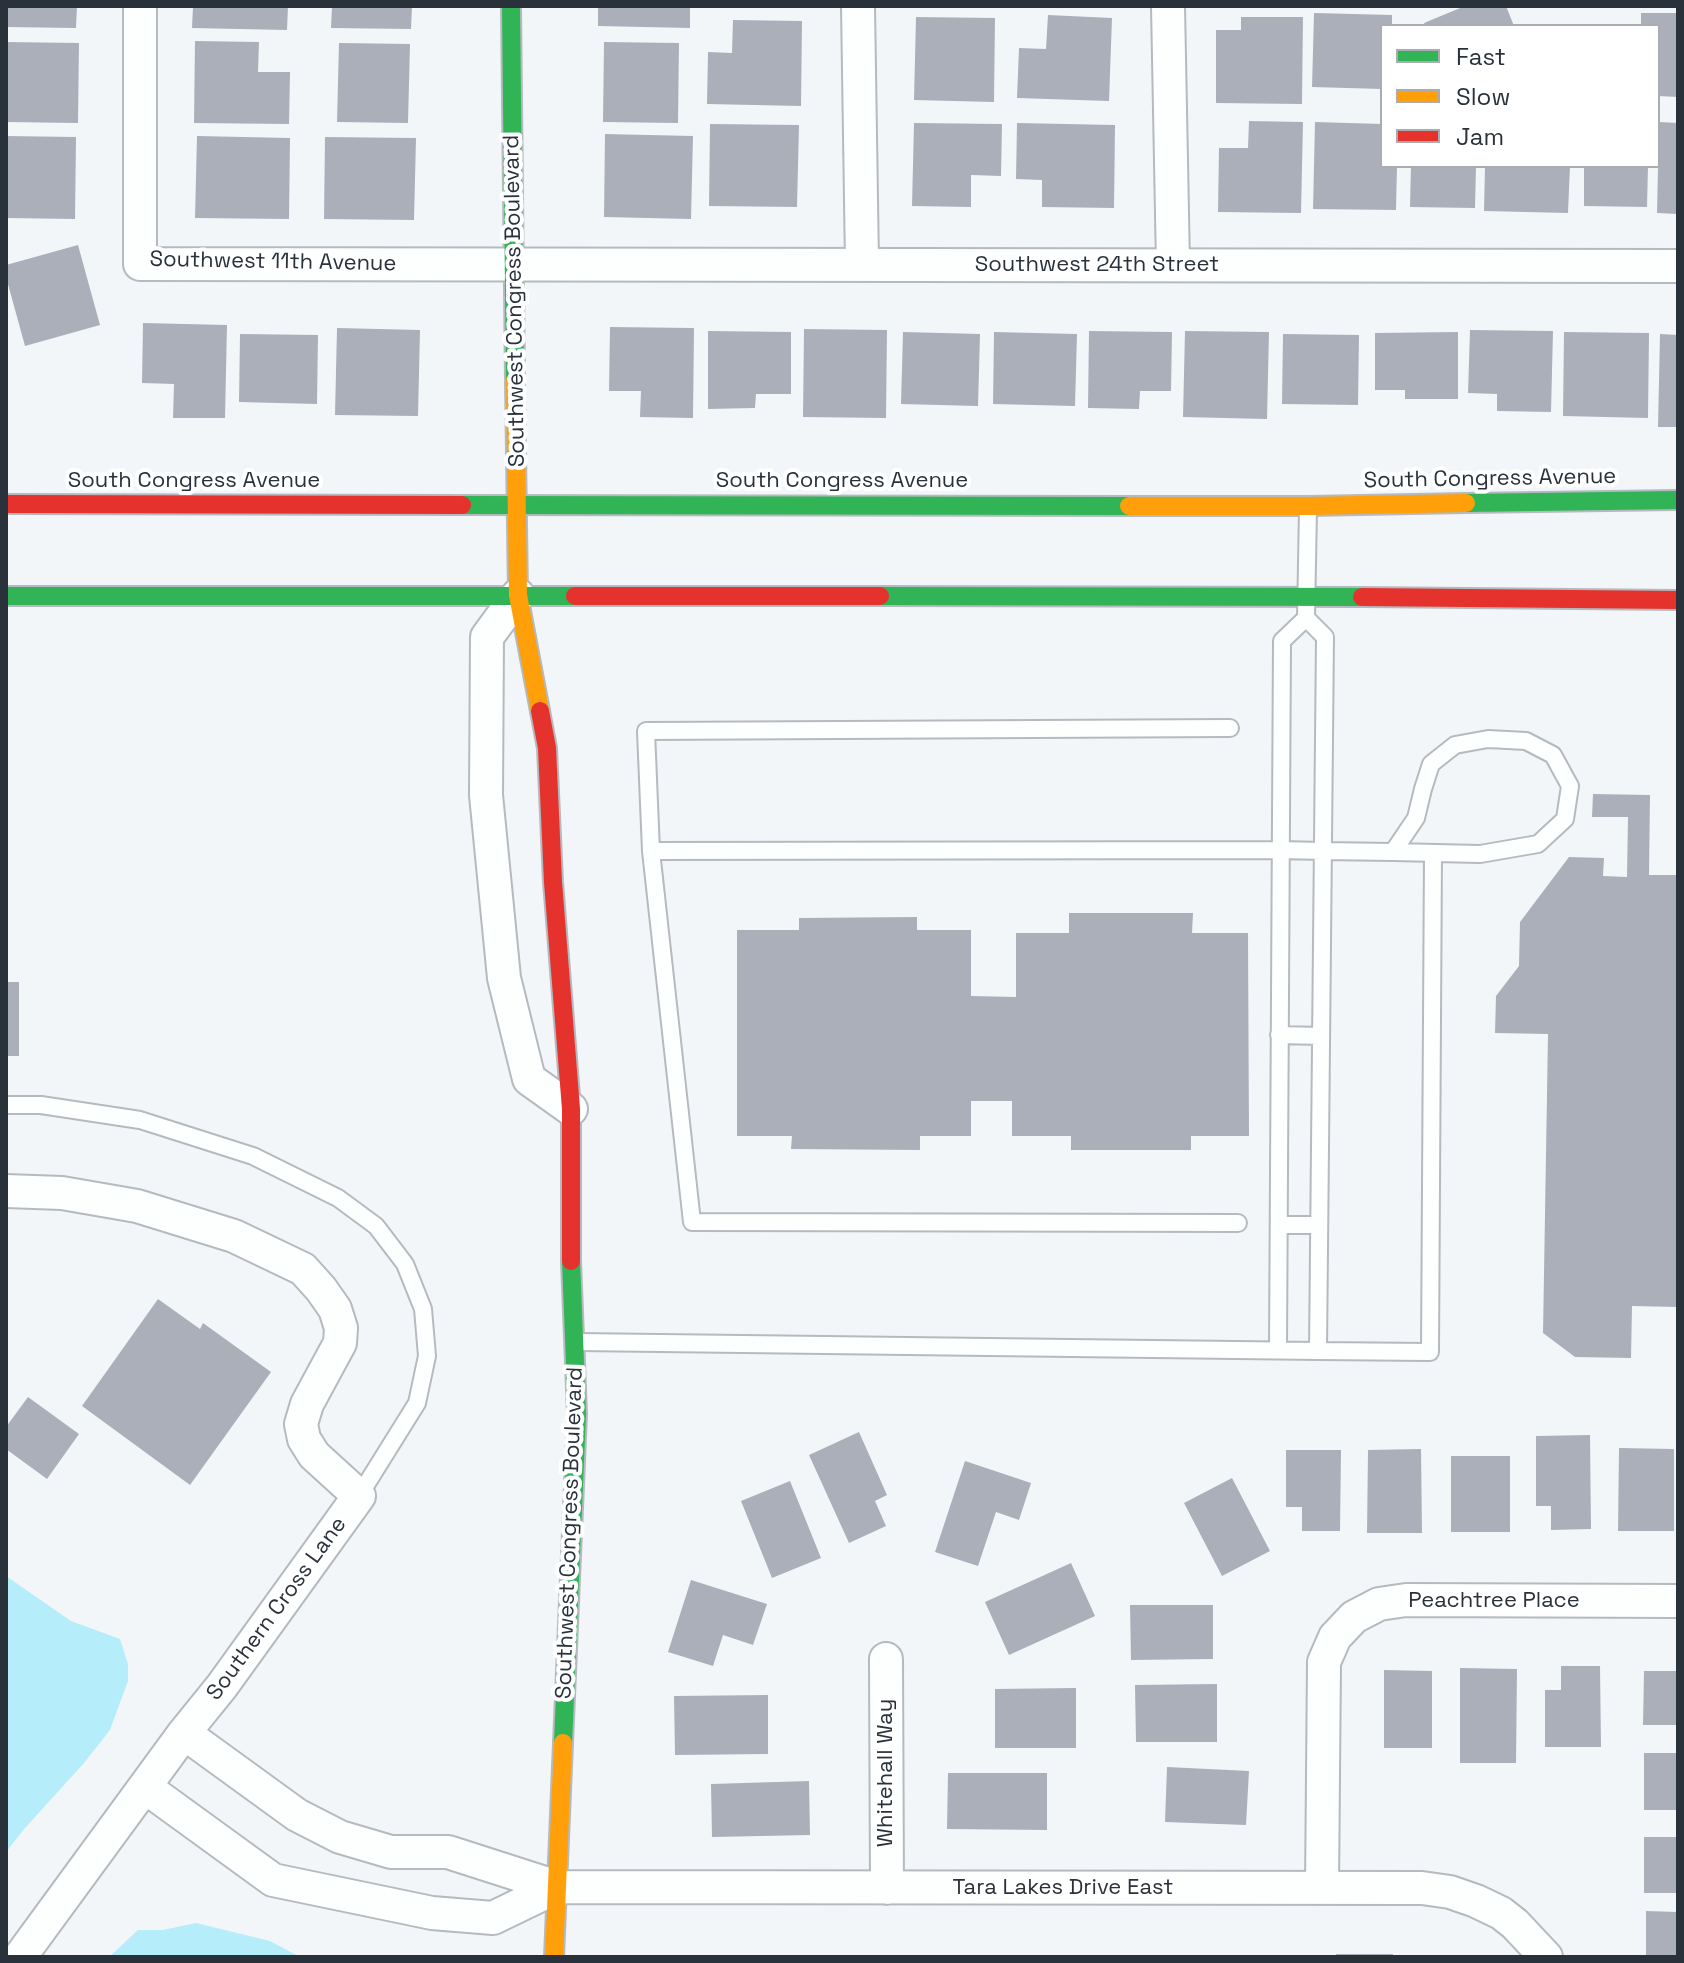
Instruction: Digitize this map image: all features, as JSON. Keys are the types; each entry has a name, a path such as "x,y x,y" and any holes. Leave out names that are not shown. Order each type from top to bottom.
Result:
{"main road":[{"name":"Southwest Congress Boulevard","path":"511,6 518,595 547,748 553,882 571,1109 571,1263 577,1414 554,1957"},
{"name":"South Congress Avenue","path":"6,504 1308,506 1678,500"},
{"path":"6,596 1307,596 1678,600"}],"street":[{"name":"Southwest 11th Avenue","path":"140,6 140,264 515,264"},
{"path":"858,6 862,264"},
{"path":"1168,6 1173,265"},
{"name":"Southwest 24th Street","path":"515,264 1678,266"},
{"path":"518,595 487,637 486,795 504,978 529,1079 571,1109"},
{"name":"Southern Cross Lane","path":"6,1191 62,1193 137,1206 234,1236 303,1269 335,1309 341,1328 340,1343 307,1404 301,1424 304,1439 314,1455 359,1496 20,1957"},
{"name":"Peachtree Place","path":"1322,1888 1324,1662 1335,1637 1354,1617 1379,1604 1406,1600 1678,1601"},
{"name":"Whitehall Way","path":"886,1659 887,1888"},
{"name":"Tara Lakes Drive East","path":"184,1733 297,1815 340,1837 391,1852 448,1852 557,1887 1422,1888 1450,1892 1501,1913 1546,1957"},
{"name":"Tara Lakes Drive East","path":"145,1787 273,1880 432,1913 493,1918 557,1887"}],"lane":[{"path":"1278,1349 1282,641 1306,618 1308,506"},
{"path":"1306,618 1325,637 1318,1351"},
{"path":"1230,728 646,731 651,851 692,1222 1238,1223"},
{"path":"651,851 1280,850 1480,854 1538,844 1565,819 1570,786 1553,755 1526,741 1488,739 1455,745 1431,764 1416,818 1393,852"},
{"path":"574,1342 1430,1352 1433,853"},
{"path":"1279,1035 1321,1036"},
{"path":"6,1105 41,1105 140,1120 253,1156 338,1198 376,1226 405,1264 423,1309 427,1356 417,1403 359,1496"},
{"path":"1279,1225 1319,1225"}],"water":[{"path":"6,1576 71,1621 120,1639 128,1664 128,1681 110,1730 6,1852"},
{"path":"196,1923 270,1941 300,1957 109,1957 138,1930 163,1930"}],"building":[{"path":"6,6 77,6 76,28 6,27"},
{"path":"193,6 288,6 287,30 192,28"},
{"path":"332,6 412,6 411,29 331,28"},
{"path":"598,6 690,6 690,28 598,26"},
{"path":"1465,6 1506,6 1513,24 1424,24"},
{"path":"1314,13 1392,15 1392,24 1380,24 1380,89 1312,87"},
{"path":"1641,13 1678,13 1678,97 1660,96 1660,24 1641,24"},
{"path":"1048,15 1112,18 1109,101 1017,98 1019,48 1046,49"},
{"path":"916,17 995,18 994,102 914,100"},
{"path":"1241,17 1303,17 1302,104 1216,103 1216,30 1241,30"},
{"path":"733,20 802,21 801,106 707,104 708,52 732,53"},
{"path":"195,41 259,42 258,72 290,72 289,124 194,123"},
{"path":"6,42 79,43 78,123 6,122"},
{"path":"604,42 679,43 678,123 603,122"},
{"path":"339,43 410,44 408,123 337,122"},
{"path":"1249,121 1303,122 1301,213 1218,212 1219,148 1248,148"},
{"path":"1315,122 1380,124 1380,168 1397,168 1396,210 1313,209"},
{"path":"1660,122 1678,123 1678,214 1657,213"},
{"path":"914,123 1002,124 1001,176 971,175 971,207 912,206"},
{"path":"1017,123 1115,125 1114,208 1042,207 1042,180 1016,179"},
{"path":"710,124 799,125 797,207 709,206"},
{"path":"605,134 693,136 691,219 604,217"},
{"path":"6,136 76,137 75,219 6,218"},
{"path":"197,136 290,138 289,219 195,218"},
{"path":"325,137 416,138 414,220 324,219"},
{"path":"1411,168 1476,168 1475,208 1410,207"},
{"path":"1485,168 1570,168 1568,213 1484,211"},
{"path":"1584,168 1648,168 1647,207 1584,206"},
{"path":"78,245 100,325 25,346 6,277 6,265"},
{"path":"143,323 227,325 225,418 173,418 174,384 142,383"},
{"path":"610,327 694,328 693,418 640,417 641,391 609,391"},
{"path":"337,328 420,330 418,416 335,415"},
{"path":"804,329 887,330 886,418 803,417"},
{"path":"1470,330 1553,331 1551,412 1497,411 1497,394 1468,393"},
{"path":"708,331 791,332 791,394 756,394 755,408 708,409"},
{"path":"1089,331 1172,332 1171,391 1140,391 1139,409 1088,408"},
{"path":"1185,331 1269,332 1267,419 1183,417"},
{"path":"903,332 980,334 978,406 901,404"},
{"path":"994,332 1077,334 1075,406 993,404"},
{"path":"1458,332 1458,399 1405,399 1405,390 1375,390 1375,333"},
{"path":"1564,332 1649,333 1648,418 1563,416"},
{"path":"240,334 318,335 317,404 239,402"},
{"path":"1283,334 1359,335 1358,405 1282,404"},
{"path":"1660,334 1678,335 1678,427 1658,427"},
{"path":"1593,794 1650,795 1649,875 1678,875 1678,1307 1632,1306 1631,1358 1575,1357 1543,1333 1548,1034 1495,1033 1496,996 1519,966 1520,922 1569,857 1604,858 1603,876 1627,877 1628,817 1592,817"},
{"path":"1069,913 1193,913 1192,933 1248,933 1249,1136 1191,1136 1191,1150 1071,1150 1071,1136 1012,1136 1012,1101 971,1101 971,1136 920,1136 920,1150 791,1149 792,1136 737,1136 737,930 799,930 799,918 917,917 917,930 971,930 971,996 1016,997 1016,933 1069,933"},
{"path":"6,982 19,982 19,1056 6,1056"},
{"path":"158,1299 200,1329 203,1323 271,1372 190,1485 82,1406"},
{"path":"28,1397 79,1434 47,1479 6,1449 6,1427"},
{"path":"859,1432 887,1495 875,1501 886,1526 849,1543 809,1455"},
{"path":"1590,1435 1591,1529 1551,1530 1551,1506 1536,1506 1536,1436"},
{"path":"1619,1448 1674,1449 1674,1531 1618,1531"},
{"path":"1421,1449 1422,1533 1367,1533 1368,1450"},
{"path":"1286,1450 1341,1450 1340,1531 1302,1531 1302,1507 1286,1507"},
{"path":"1451,1456 1510,1456 1510,1532 1451,1532"},
{"path":"965,1461 1031,1483 1019,1520 996,1512 978,1566 935,1552"},
{"path":"1232,1478 1270,1551 1222,1576 1184,1503"},
{"path":"790,1481 821,1558 772,1578 741,1501"},
{"path":"1071,1563 1095,1616 1009,1655 985,1602"},
{"path":"691,1580 767,1604 753,1645 723,1635 713,1666 668,1652"},
{"path":"1130,1605 1213,1605 1213,1659 1131,1660"},
{"path":"1561,1666 1600,1666 1601,1747 1545,1747 1545,1690 1561,1690"},
{"path":"1460,1668 1517,1669 1516,1763 1460,1763"},
{"path":"1384,1670 1432,1671 1432,1748 1384,1748"},
{"path":"1644,1671 1678,1671 1678,1725 1643,1725"},
{"path":"1217,1684 1217,1742 1136,1742 1135,1685"},
{"path":"1076,1688 1076,1748 995,1748 995,1689"},
{"path":"768,1695 768,1754 675,1755 674,1696"},
{"path":"1644,1753 1678,1753 1678,1810 1644,1810"},
{"path":"1167,1767 1249,1771 1246,1825 1165,1822"},
{"path":"948,1773 1047,1773 1047,1830 947,1829"},
{"path":"809,1781 810,1835 712,1837 711,1784"},
{"path":"1644,1837 1678,1837 1678,1893 1644,1893"},
{"path":"1646,1911 1678,1912 1678,1957 1646,1957"},
{"path":"1336,1954 1393,1954 1393,1957 1336,1957"}],"traffic: fast":[{"path":"511,6 515,381"},
{"path":"1466,503 1678,500"},
{"path":"462,505 1129,506"},
{"path":"6,596 575,596"},
{"path":"880,596 1362,597"},
{"path":"563,1743 577,1414 571,1261"}],"traffic: slow":[{"path":"515,381 518,595 540,711"},
{"path":"1129,506 1466,503"},
{"path":"554,1957 563,1743"}],"traffic: jam":[{"path":"6,504 462,505"},
{"path":"575,596 880,596"},
{"path":"1362,597 1678,600"},
{"path":"540,711 547,748 553,882 571,1109 571,1261"}]}
